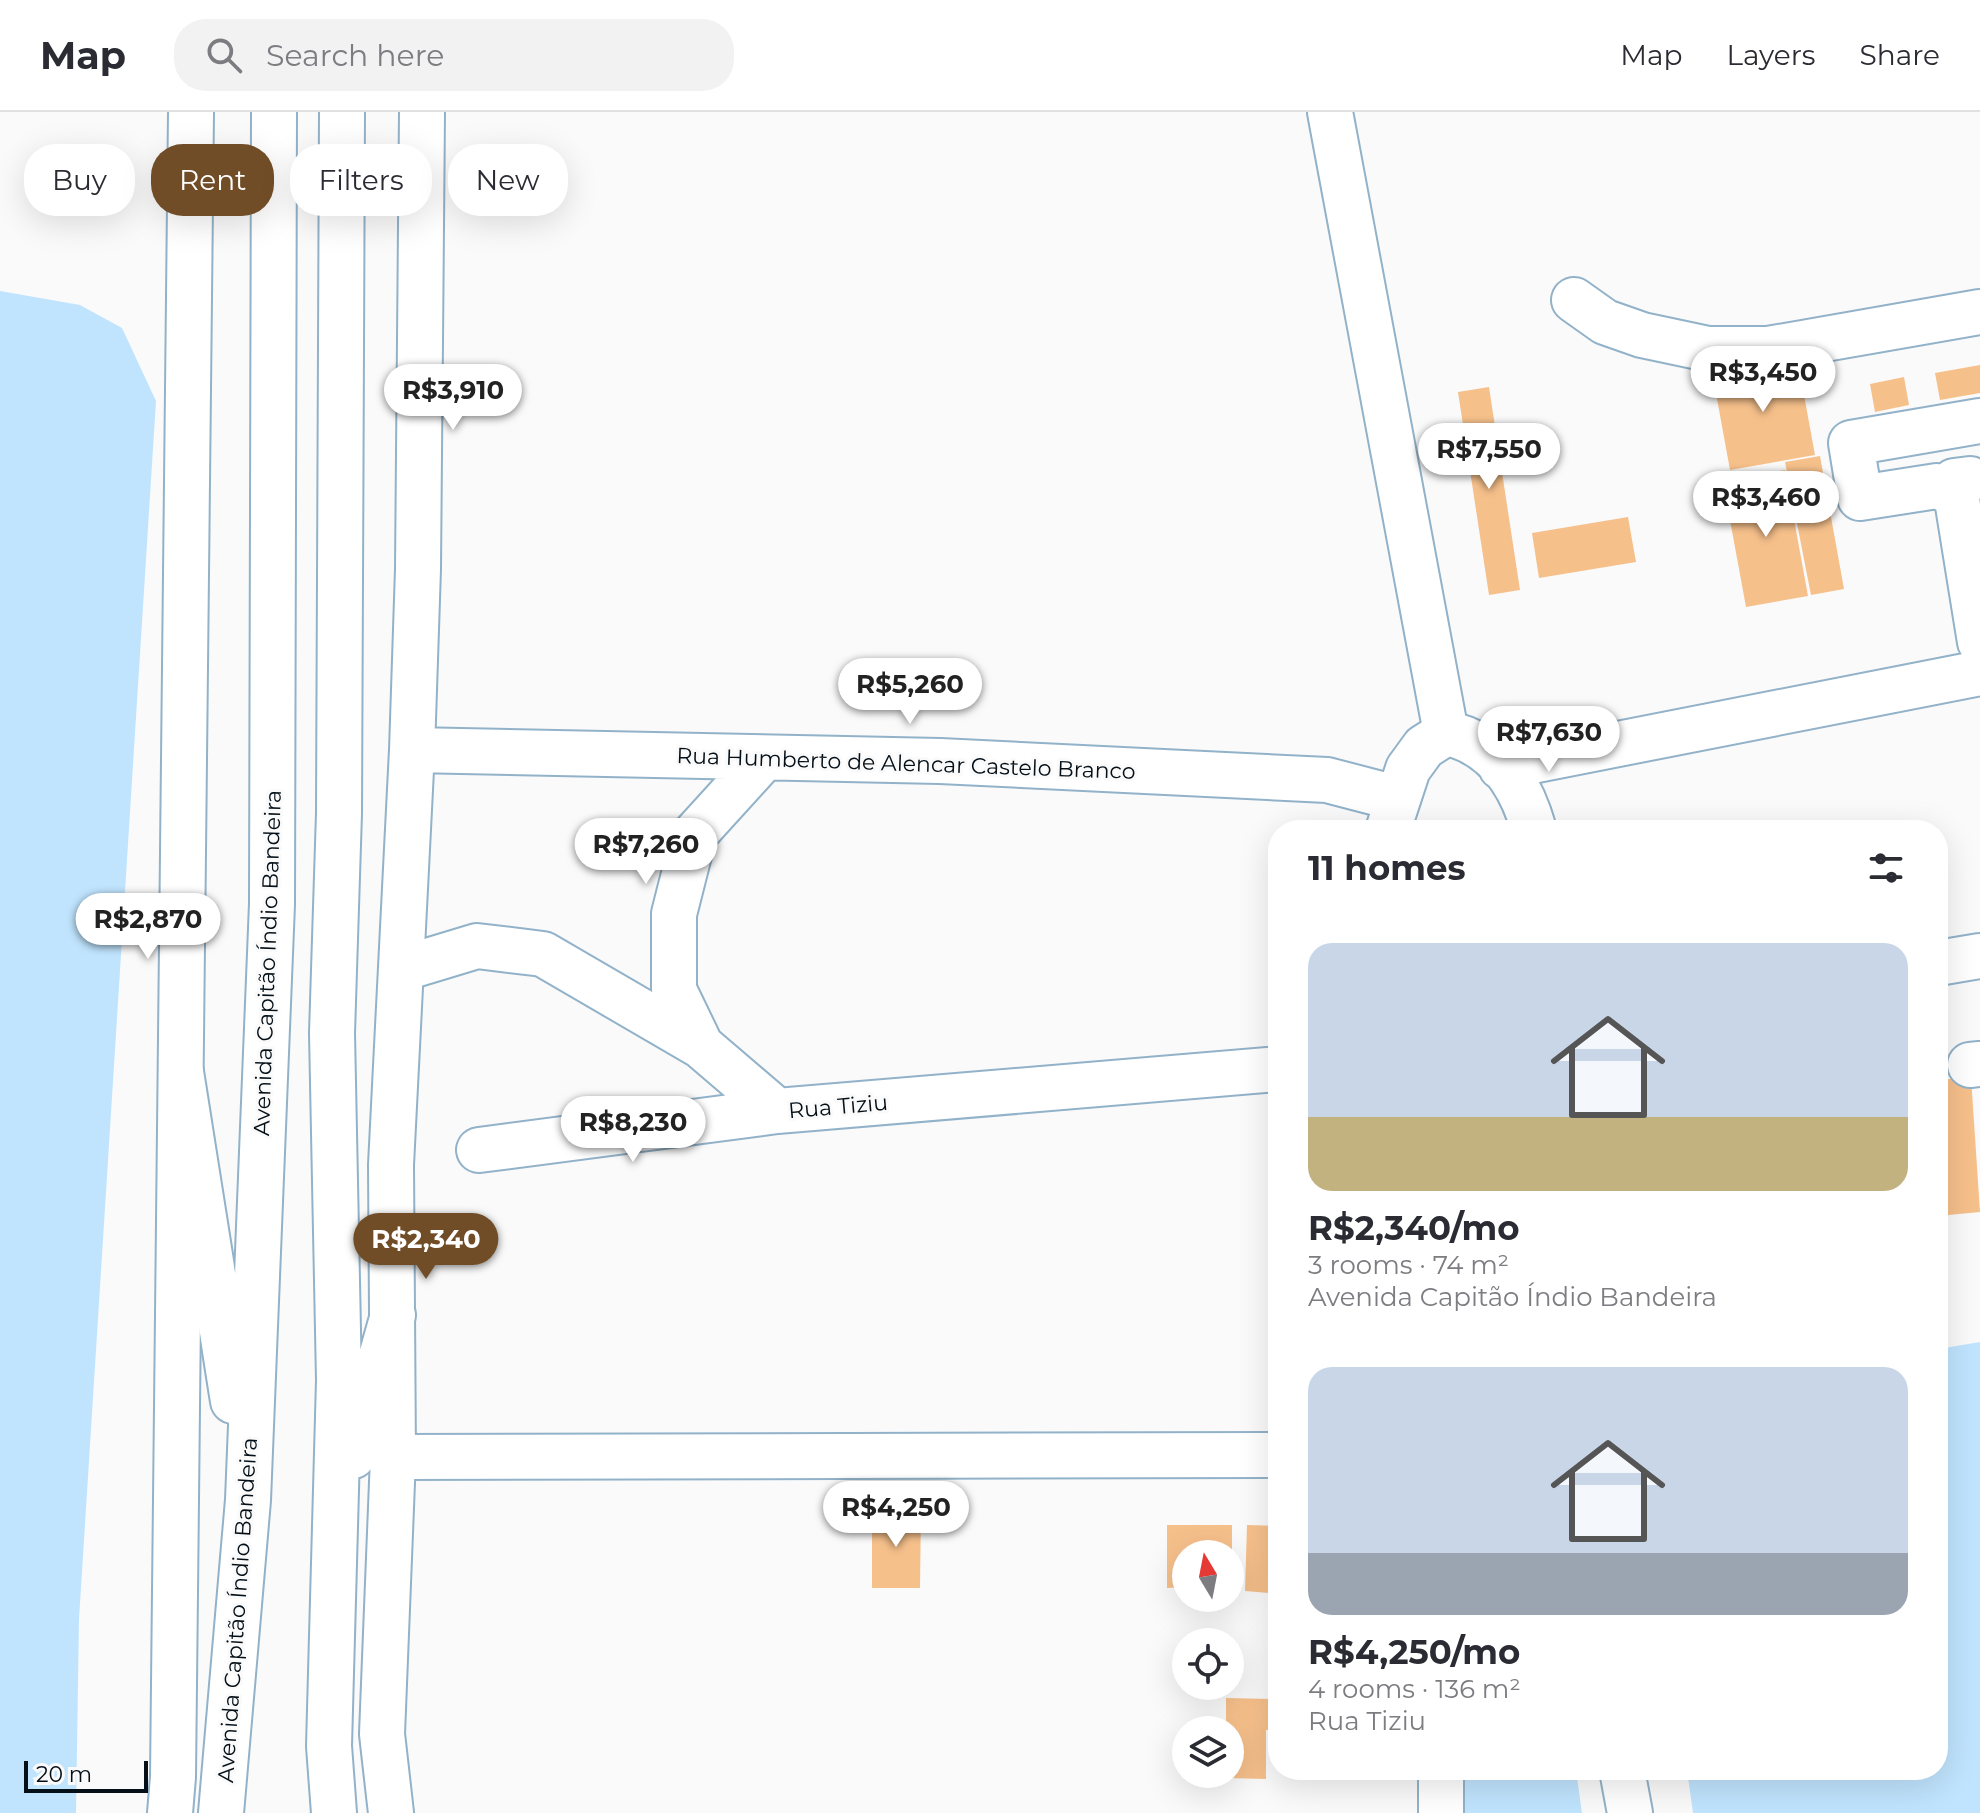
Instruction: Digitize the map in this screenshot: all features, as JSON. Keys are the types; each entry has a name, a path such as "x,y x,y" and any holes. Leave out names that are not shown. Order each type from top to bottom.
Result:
{"street":[{"path":"170,1813 173,1777 191,112"},
{"name":"Avenida Capitão Índio Bandeira","path":"221,1813 248,1500 272,904 274,112"},
{"path":"334,1813 329,1746 339,1380 332,1033 339,797 342,112"},
{"path":"391,1813 382,1734 393,1457 391,1165 418,569 422,112"},
{"path":"1330,112 1446,733"},
{"path":"1574,300 1605,322 1642,335 1708,349 1768,349 1980,312"},
{"path":"1980,421 1851,443 1860,498 1937,486 1968,485 1980,642"},
{"path":"1501,767 1980,673"},
{"path":"1392,814 1408,769 1424,747 1446,733 1466,737 1491,752 1525,797 1531,820"},
{"name":"Rua Humberto de Alencar Castelo Branco","path":"412,750 940,761 1327,780 1392,814"},
{"path":"701,1046 674,990 674,914 694,835 764,758"},
{"name":"Rua Tiziu","path":"401,969 477,946 543,954 701,1046 777,1111 1268,1070"},
{"path":"1948,961 1980,956"},
{"path":"181,1072 248,1500"},
{"path":"479,1150 777,1111"},
{"path":"336,1520 393,1315"},
{"path":"393,1457 1268,1455"},
{"path":"1441,1780 1441,1813"},
{"path":"1624,1780 1630,1813"}],"shaded area":[{"path":"0,291 80,305 122,328 156,401 79,1619 76,1813 0,1813"},
{"path":"1980,1342 1980,1813 1693,1813 1688,1780 1948,1780 1948,1347"},
{"path":"1465,1780 1577,1780 1582,1813 1464,1813"}],"building":[{"path":"1784,354 1787,375 1800,373 1815,455 1730,470 1713,377 1740,372 1738,362"},
{"path":"1980,365 1980,393 1940,400 1935,373"},
{"path":"1904,377 1909,405 1875,412 1870,384"},
{"path":"1489,387 1520,590 1489,595 1458,392"},
{"path":"1820,456 1844,589 1811,595 1785,462"},
{"path":"1785,470 1808,596 1746,607 1723,482"},
{"path":"1628,517 1636,562 1539,578 1532,533"},
{"path":"1971,1077 1980,1212 1948,1215 1948,1079"},
{"path":"921,1509 920,1588 872,1588 872,1510"},
{"path":"1167,1525 1232,1525 1232,1540 1172,1540 1172,1588 1167,1588"},
{"path":"1247,1525 1268,1526 1268,1593 1245,1591"},
{"path":"1268,1699 1266,1779 1244,1778 1244,1716 1226,1716 1226,1700"}]}
